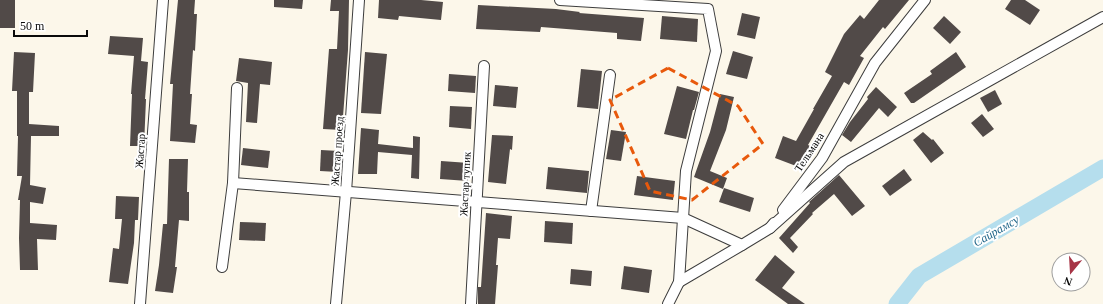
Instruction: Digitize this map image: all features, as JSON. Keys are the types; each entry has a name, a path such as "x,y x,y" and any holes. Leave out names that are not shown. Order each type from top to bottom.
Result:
{"street":[{"name":"Жастар","path":"140,304 163,0"},
{"name":"Жастар проезд","path":"336,304 346,192 358,0"},
{"path":"560,0 708,9 716,51 686,171 679,282 668,304"},
{"name":"Тельмана","path":"679,282 770,228 822,158 875,63 925,0"},
{"path":"770,228 844,162 1103,17"},
{"name":"Жастар тупик","path":"470,304 484,66"},
{"path":"591,211 610,75"},
{"path":"222,267 233,183 237,88"},
{"path":"233,183 683,218 742,245"}],"highlighted area":[{"path":"668,68 738,106 763,144 692,200 650,191 610,100"}],"building":[{"path":"0,0 15,0 15,28 0,28"},
{"path":"178,0 195,0 194,14 197,14 195,51 193,50 190,94 192,94 190,124 197,125 195,143 170,141 173,84 170,84"},
{"path":"274,0 303,0 302,9 274,7"},
{"path":"331,0 349,0 348,50 342,130 323,129 329,49 337,49 339,11 330,11"},
{"path":"379,0 421,0 443,2 441,20 399,16 398,20 378,18"},
{"path":"879,0 909,0 885,29 883,27 860,56 864,58 849,85 844,82 808,145 812,147 804,169 775,158 783,136 796,141 814,109 832,76 825,72 844,34 860,15 864,19"},
{"path":"1011,0 1025,0 1040,10 1030,25 1005,9"},
{"path":"478,5 556,9 580,12 579,13 644,18 641,41 617,39 617,33 541,27 540,32 476,29"},
{"path":"742,13 760,17 755,39 737,35"},
{"path":"662,16 698,19 697,42 660,39"},
{"path":"944,16 961,32 950,44 933,28"},
{"path":"110,36 143,38 141,61 148,62 145,99 144,146 130,146 131,94 134,56 108,54"},
{"path":"733,51 753,57 747,79 726,74"},
{"path":"14,52 35,53 33,92 29,92 29,124 59,126 59,136 31,136 30,185 46,188 43,204 30,202 30,223 57,225 56,240 37,239 38,270 20,270 20,200 18,200 22,176 17,176 17,91 12,91"},
{"path":"365,52 387,54 381,114 361,113"},
{"path":"956,52 966,67 914,103 911,103 904,93 932,74 930,71"},
{"path":"239,58 272,62 270,85 260,84 257,123 246,122 248,83 236,81"},
{"path":"581,69 602,71 598,109 577,107"},
{"path":"449,74 476,76 475,93 448,91"},
{"path":"495,85 518,87 516,108 493,106"},
{"path":"677,86 699,92 686,139 664,134"},
{"path":"876,87 897,107 888,117 879,108 851,142 842,135 868,99 867,97"},
{"path":"995,90 1002,104 988,112 980,98"},
{"path":"720,94 734,97 726,130 710,171 727,178 723,189 694,177 710,132"},
{"path":"450,106 472,107 471,129 449,127"},
{"path":"982,114 994,129 983,137 971,123"},
{"path":"361,128 379,130 378,144 413,148 413,136 420,137 419,179 411,178 412,155 378,152 377,174 358,174"},
{"path":"611,130 626,132 621,161 606,159"},
{"path":"923,132 932,140 933,139 944,153 931,163 913,140"},
{"path":"492,135 513,136 506,184 488,182"},
{"path":"243,148 270,151 268,168 241,165"},
{"path":"321,150 339,151 338,172 320,171"},
{"path":"169,159 188,159 187,192 189,192 189,221 179,220 175,267 177,267 173,293 155,291 163,224 167,224"},
{"path":"441,161 469,163 468,181 440,179"},
{"path":"548,167 589,171 587,193 546,189"},
{"path":"904,169 912,180 890,196 882,186"},
{"path":"839,175 865,206 852,216 834,194 812,213 813,214 790,238 798,247 793,253 779,238 810,203 809,202"},
{"path":"637,176 675,181 673,200 634,195"},
{"path":"724,188 754,198 750,212 719,202"},
{"path":"116,196 139,197 138,220 135,220 134,243 128,284 109,282 113,248 119,249 122,219 115,219"},
{"path":"486,213 512,216 510,239 498,238 496,265 498,265 495,304 478,304 478,287 481,287"},
{"path":"545,221 573,223 572,244 544,242"},
{"path":"240,222 266,223 265,241 239,240"},
{"path":"775,255 795,272 782,288 805,304 788,304 755,280"},
{"path":"624,266 652,270 649,293 621,289"},
{"path":"571,269 592,271 591,286 570,284"}],"waterway":[{"name":"Сайрамсу","path":"897,304 919,276 1103,168"}]}
